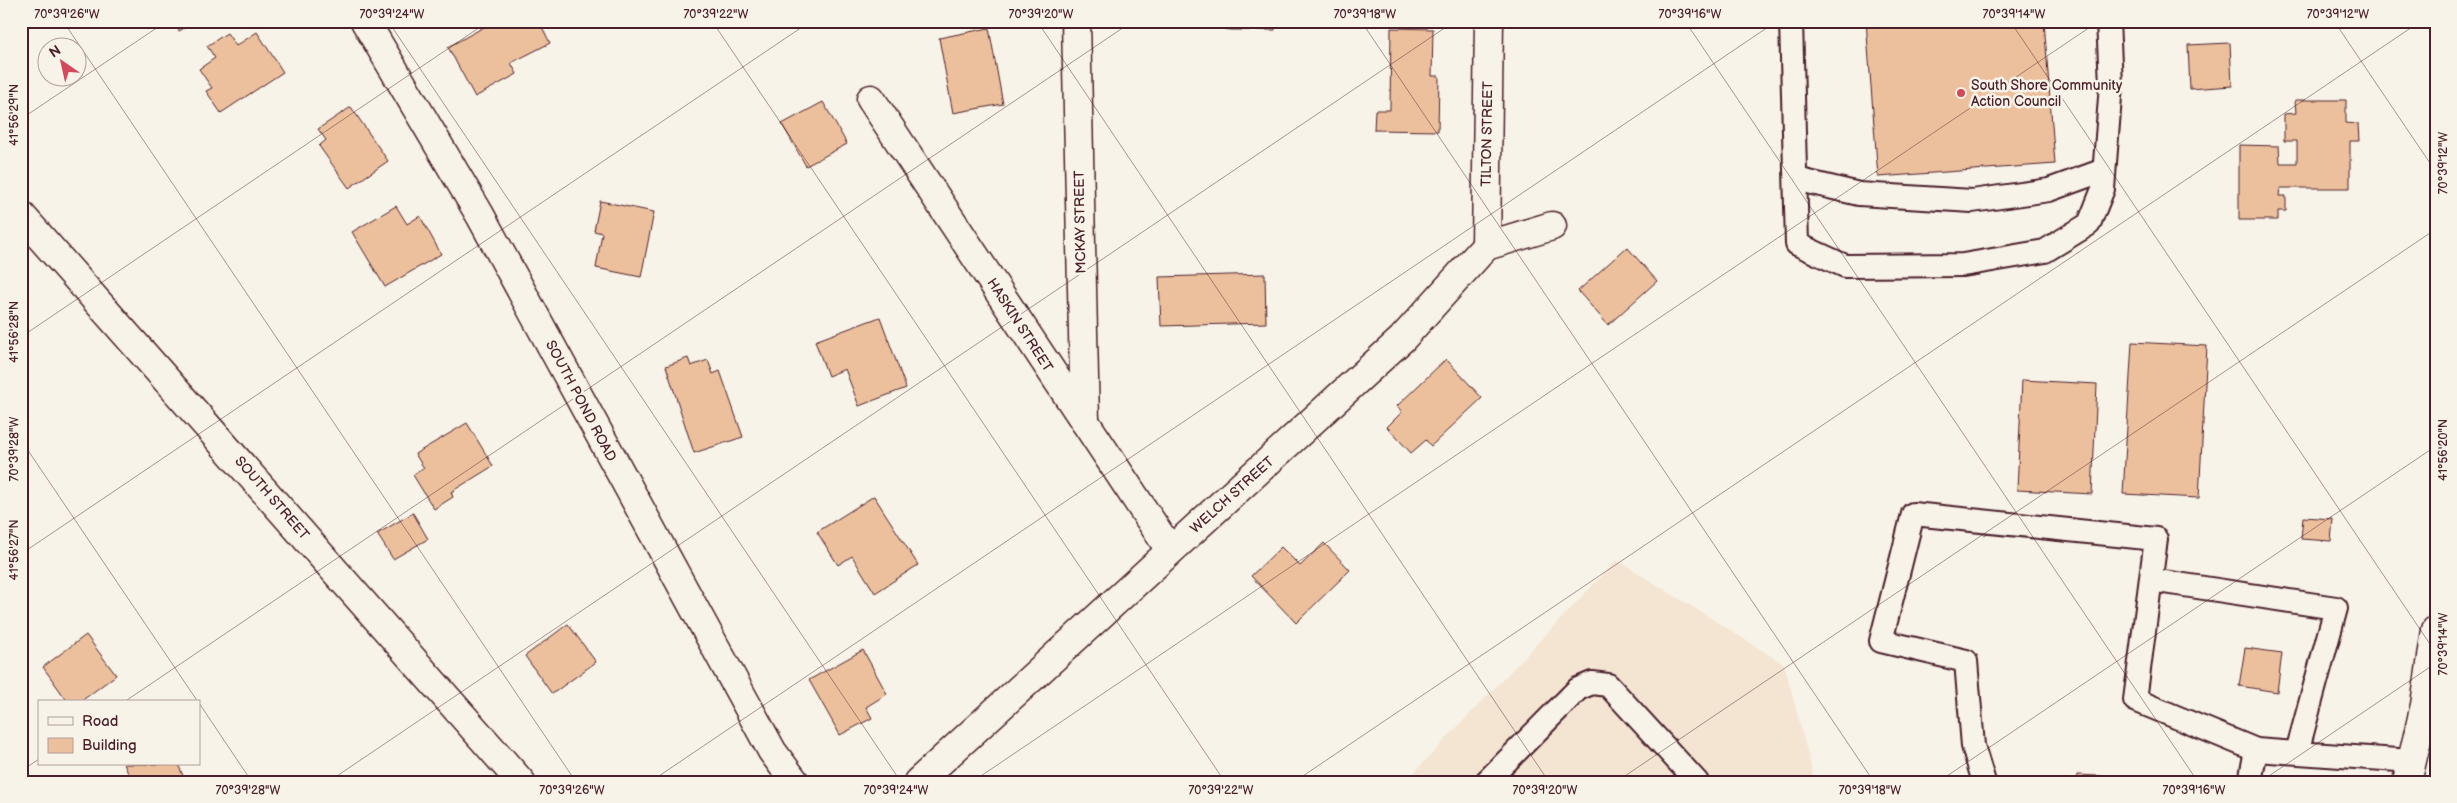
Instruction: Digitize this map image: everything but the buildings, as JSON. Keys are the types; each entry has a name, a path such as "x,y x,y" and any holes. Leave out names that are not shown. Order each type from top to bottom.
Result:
{"street":[{"name":"SOUTH POND ROAD","path":"365,21 480,215 772,751 795,782"},
{"name":"MCKAY STREET","path":"1076,21 1085,422"},
{"name":"TILTON STREET","path":"1486,246 1489,21"},
{"name":"HASKIN STREET","path":"871,98 1170,550"},
{"name":"SOUTH STREET","path":"21,215 521,782"},
{"path":"1486,246 1552,226"},
{"name":"WELCH STREET","path":"918,782 1402,340 1486,246"},
{"path":"2410,772 2425,705 2436,630"}],"lane":[{"path":"1791,21 1797,244 1845,266 1963,265 2045,251 2089,224 2103,189 2111,84 2108,21"},
{"path":"1796,179 1859,194 1972,201 2049,190 2104,170"},
{"path":"1984,782 1973,746 1966,661 1881,641 1913,514 2156,539 2135,700 2256,750 2297,752 2410,772"},
{"path":"2151,580 2336,608 2297,752"},
{"path":"1486,782 1578,689 1592,683 1608,685 1697,782"},
{"path":"2250,782 2256,750"}],"shaded area":[{"path":"1617,560 1784,664 1815,782 1405,782"}],"place":[{"name":"South Shore Community Action Council","path":"1961,93"}]}
